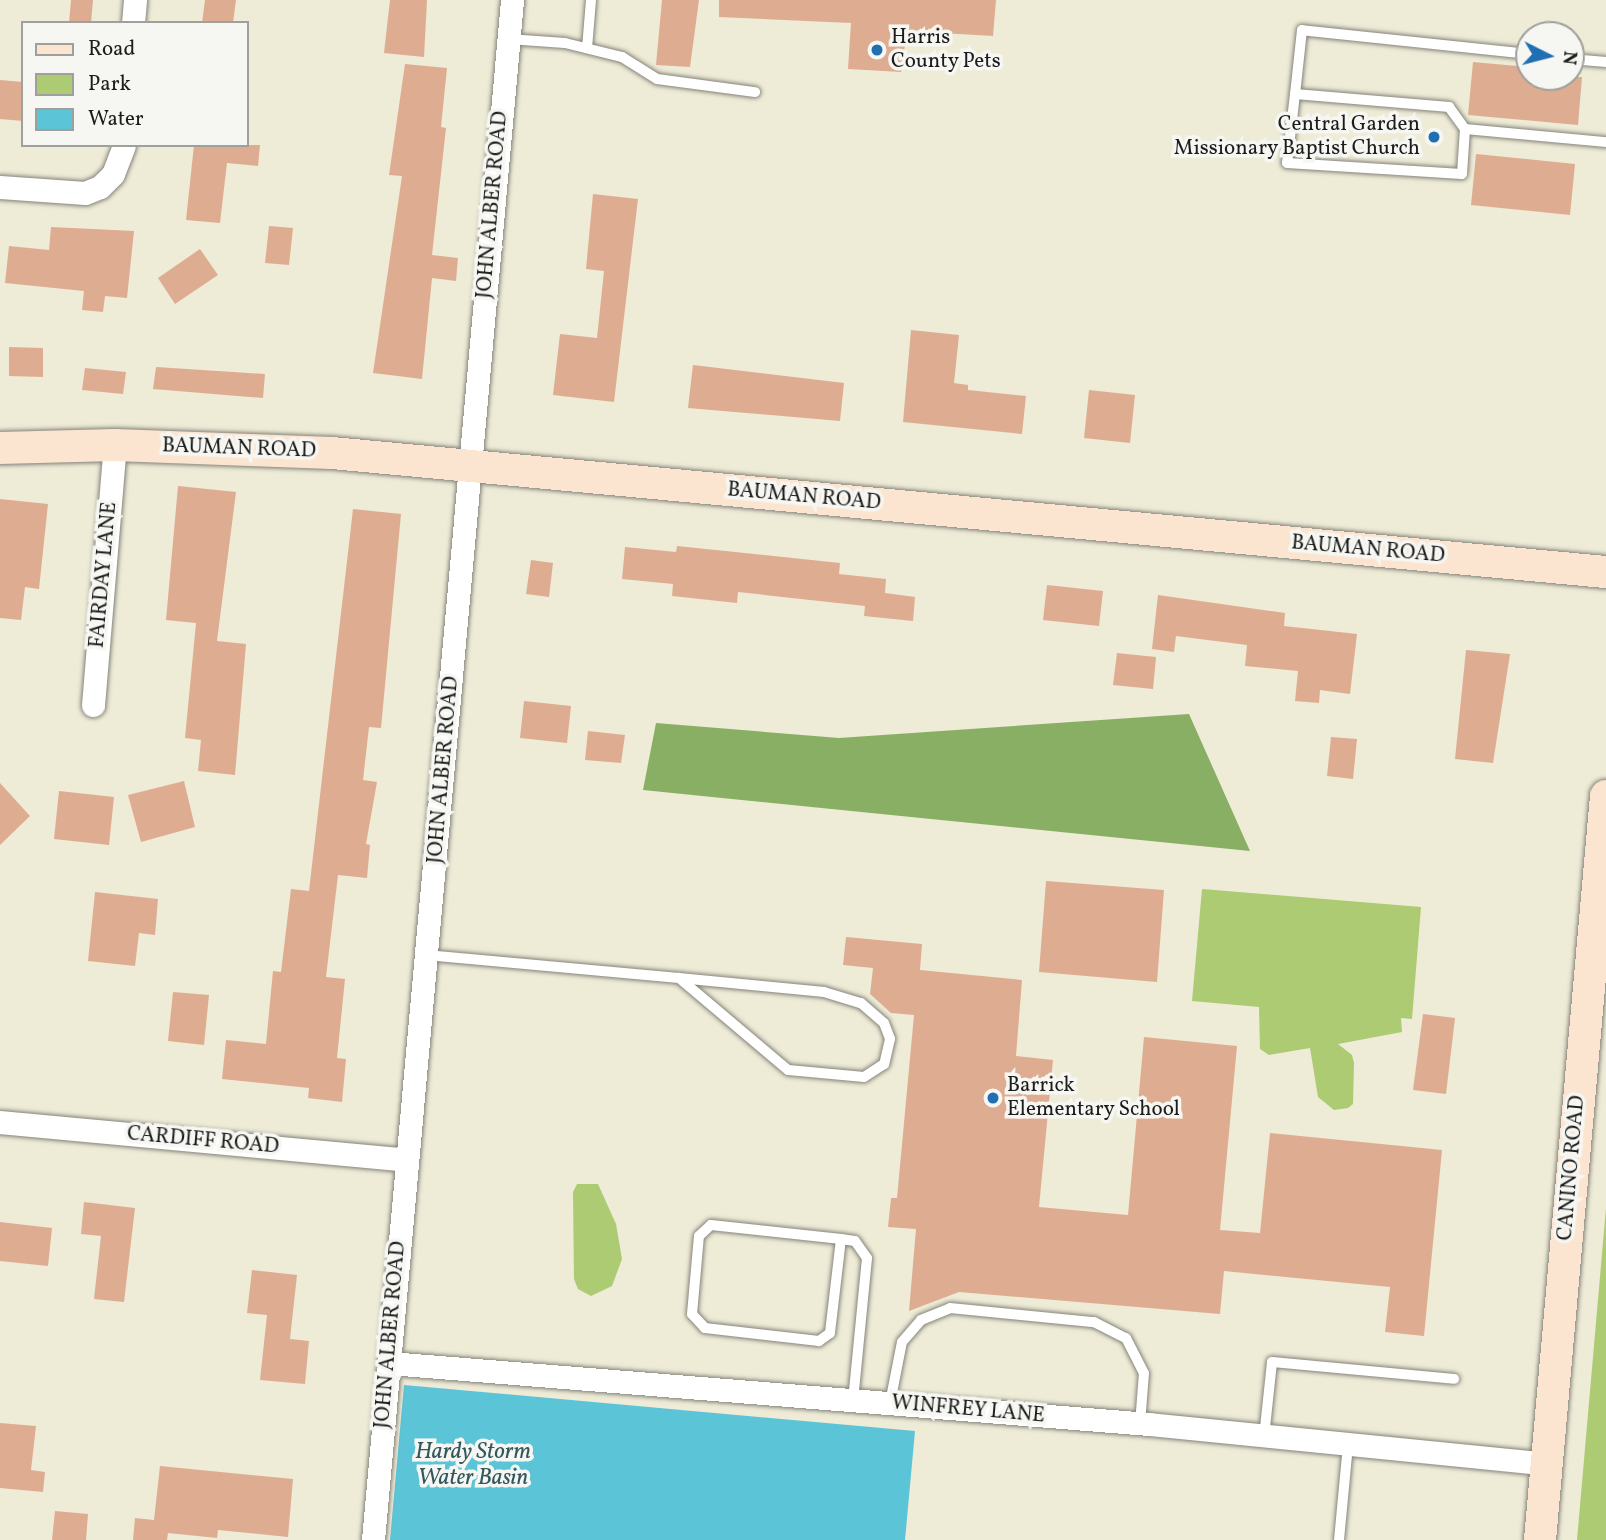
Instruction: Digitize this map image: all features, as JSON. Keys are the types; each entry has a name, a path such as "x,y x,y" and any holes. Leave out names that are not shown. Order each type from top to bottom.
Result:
{"street":[{"path":"133,21 135,0"},
{"name":"JOHN ALBER ROAD","path":"373,1540 512,0"},
{"path":"0,187 86,192 100,187 113,174 123,147"},
{"name":"BAUMAN ROAD","path":"0,448 115,445 332,453 1606,572"},
{"name":"FAIRDAY LANE","path":"93,705 115,445"},
{"name":"CANINO ROAD","path":"1540,1540 1597,982 1606,796"},
{"name":"CARDIFF ROAD","path":"0,1122 406,1160"},
{"name":"WINFREY LANE","path":"389,1363 1140,1424 1547,1464"}],"lane":[{"path":"587,48 592,0"},
{"path":"1295,94 1448,107 1465,129 1462,174 1287,163 1302,30 1515,53"},
{"path":"509,39 587,48 622,57 657,79 755,92"},
{"path":"1585,60 1606,62"},
{"path":"1465,129 1606,142"},
{"path":"426,955 679,978 824,992 861,1003 884,1023 890,1039 884,1064 864,1077 788,1070 679,978"},
{"path":"841,1239 830,1333 819,1341 705,1328 692,1314 699,1236 711,1224 841,1239 855,1241 867,1258 853,1400"},
{"path":"890,1403 902,1342 922,1320 950,1308 1094,1322 1126,1338 1144,1373 1140,1424"},
{"path":"1264,1437 1272,1362 1454,1379"},
{"path":"1339,1540 1348,1444"}],"green space":[{"path":"1189,714 1250,851 643,790 656,723 839,738"},
{"path":"1202,889 1421,907 1412,1019 1401,1018 1402,1032 1338,1044 1352,1055 1354,1063 1353,1104 1348,1108 1334,1110 1318,1097 1310,1048 1269,1055 1260,1049 1259,1007 1192,1001"},
{"path":"577,1184 598,1184 616,1224 622,1259 612,1286 591,1296 578,1289 574,1279 573,1192"},
{"path":"1606,1208 1606,1540 1577,1540"}],"water":[{"name":"Hardy Storm Water Basin","path":"404,1385 915,1431 905,1540 390,1540"}],"building":[{"path":"71,0 93,0 91,21 69,21"},
{"path":"205,0 236,0 233,21 202,21"},
{"path":"390,0 427,0 424,57 384,53"},
{"path":"662,0 699,0 690,67 656,65"},
{"name":"Harris County Pets","path":"719,0 996,0 993,36 907,31 901,72 848,69 851,23 719,17"},
{"path":"1473,62 1515,66 1515,91 1581,91 1578,125 1468,115"},
{"path":"405,64 447,68 441,127 446,128 432,255 458,258 456,281 432,278 422,379 373,373 402,176 389,175"},
{"path":"0,80 21,82 21,121 0,119"},
{"path":"260,145 258,166 227,163 220,223 186,220 194,147"},
{"path":"1476,154 1575,164 1570,215 1471,205"},
{"path":"593,194 638,199 614,402 553,395 560,334 597,338 604,271 586,269"},
{"path":"269,226 293,228 289,265 265,263"},
{"path":"51,227 134,231 127,298 105,296 103,312 82,310 84,291 5,283 9,246 49,250"},
{"path":"200,249 218,275 175,304 158,278"},
{"path":"911,330 959,335 954,383 968,385 968,390 1026,396 1022,434 903,422"},
{"path":"9,347 43,348 43,377 9,376"},
{"path":"693,365 844,383 840,421 688,408"},
{"path":"156,367 265,374 263,398 153,389"},
{"path":"85,368 126,372 123,394 82,390"},
{"path":"1089,390 1135,395 1130,443 1084,438"},
{"path":"178,486 236,492 217,641 246,644 235,775 198,771 201,740 185,738 196,623 166,620"},
{"path":"0,499 48,504 39,589 25,587 21,620 0,618"},
{"path":"353,509 401,514 381,728 369,727 363,780 377,782 366,844 370,845 367,878 338,875 326,977 345,979 337,1058 346,1059 342,1102 308,1098 309,1088 222,1079 226,1040 266,1044 273,971 281,972 291,889 309,891"},
{"path":"677,546 840,563 839,574 886,579 885,593 915,597 913,621 864,616 865,606 738,592 737,603 672,596 673,584 622,579 625,547 676,552"},
{"path":"531,560 553,563 549,597 526,594"},
{"path":"1047,585 1103,591 1099,626 1043,620"},
{"path":"1158,595 1285,613 1284,626 1357,634 1350,694 1320,690 1319,703 1295,701 1298,671 1245,666 1247,645 1176,636 1174,652 1152,649"},
{"path":"1466,650 1510,654 1493,763 1455,759"},
{"path":"1117,653 1156,657 1153,689 1113,685"},
{"path":"524,701 571,706 567,743 520,738"},
{"path":"588,731 625,735 621,763 585,760"},
{"path":"1331,737 1357,739 1353,779 1327,776"},
{"path":"184,781 195,827 141,842 128,795"},
{"path":"0,783 30,816 0,845"},
{"path":"59,791 114,797 109,845 54,839"},
{"path":"1046,881 1164,890 1157,982 1039,972"},
{"path":"95,892 158,899 155,935 139,933 135,966 88,961"},
{"path":"846,937 922,944 920,970 1022,980 1016,1056 1053,1060 1039,1207 1128,1215 1144,1037 1237,1046 1220,1230 1260,1233 1270,1133 1442,1150 1424,1336 1385,1332 1390,1287 1224,1271 1220,1314 959,1292 909,1311 916,1229 888,1227 891,1198 897,1198 914,1015 891,1013 870,994 873,968 843,965"},
{"path":"173,992 209,995 204,1045 168,1041"},
{"path":"1423,1014 1455,1018 1446,1094 1413,1090"},
{"path":"84,1202 135,1208 124,1302 94,1299 101,1236 81,1234"},
{"path":"0,1222 52,1228 48,1266 0,1261"},
{"path":"252,1270 297,1275 290,1339 309,1341 305,1384 260,1380 267,1315 247,1313"},
{"path":"0,1423 36,1426 31,1470 45,1472 43,1492 0,1488"},
{"path":"160,1466 293,1479 288,1537 218,1530 217,1538 168,1533 167,1540 133,1540 135,1518 154,1520"},
{"path":"55,1511 88,1514 86,1540 52,1540"}],"place":[{"name":"Harris County Pets","path":"877,50"},
{"name":"Central Garden Missionary Baptist Church","path":"1434,137"},
{"name":"Barrick Elementary School","path":"993,1098"}]}
